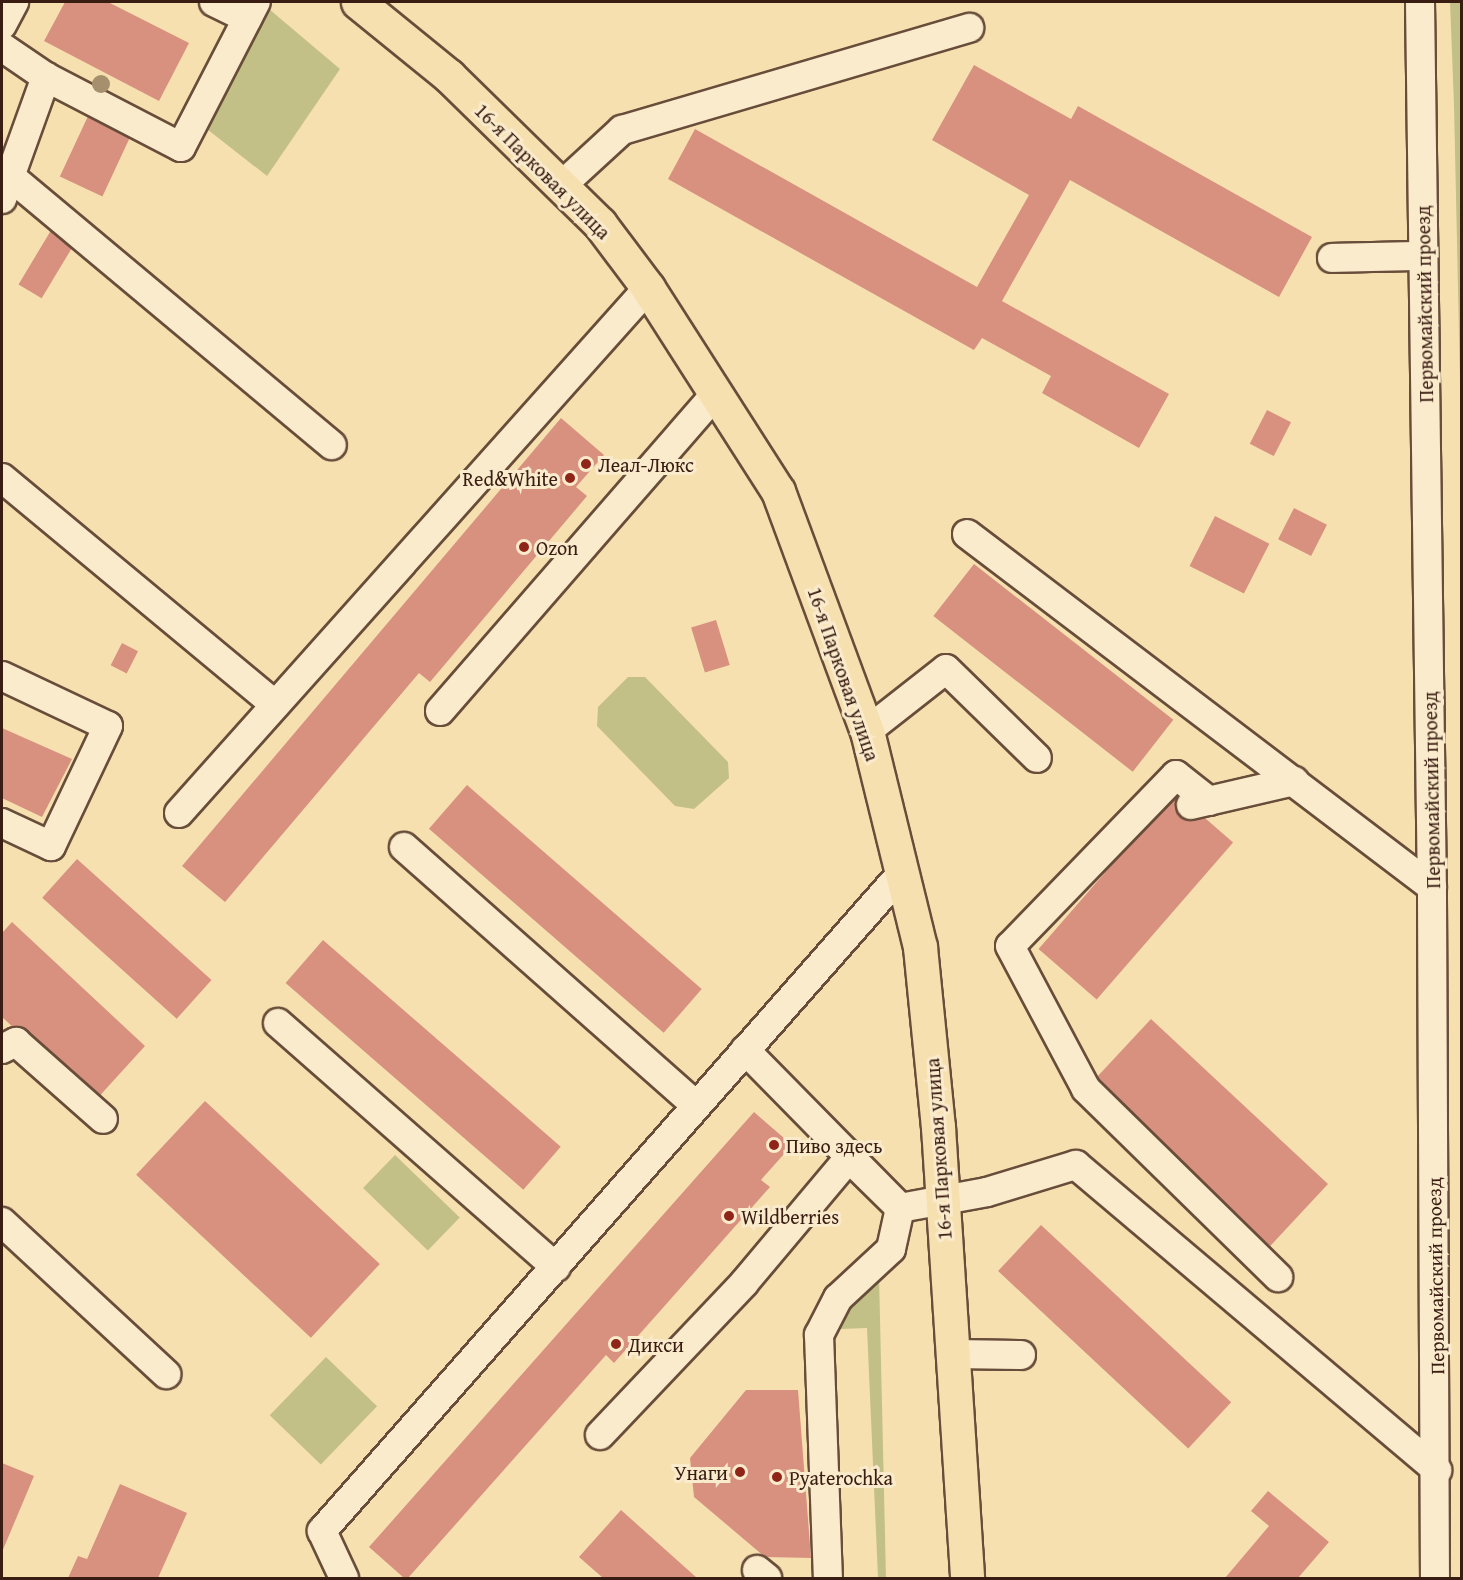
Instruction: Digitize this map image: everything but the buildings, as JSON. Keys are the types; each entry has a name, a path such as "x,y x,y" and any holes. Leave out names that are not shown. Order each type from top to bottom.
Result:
{"main road":[{"name":"16-я Парковая улица","path":"358,2 449,76 600,224 648,288 717,392 778,491 867,731 920,947 928,1016 967,1578"}],"street":[{"path":"2,25 14,2"},
{"path":"2,46 46,77 181,147 251,10 214,2"},
{"name":"Первомайский проезд","path":"1420,2 1432,887 1437,1470 1435,1578"},
{"path":"561,186 622,130 969,28"},
{"path":"46,77 7,188 332,445"},
{"path":"1332,258 1423,256"},
{"path":"179,813 648,288"},
{"path":"440,711 717,392"},
{"path":"2,478 275,705"},
{"path":"967,534 1432,887"},
{"path":"867,731 946,669 1037,758"},
{"path":"2,676 108,726 51,846 2,823"},
{"path":"1278,1277 1086,1089 1010,946 1176,775 1200,803 1294,781"},
{"path":"404,847 696,1106"},
{"path":"344,1578 322,1531 902,873"},
{"path":"278,1023 556,1267"},
{"path":"2,1049 16,1042 103,1119"},
{"path":"745,1050 900,1208"},
{"path":"600,1435 744,1283 849,1158"},
{"path":"900,1208 987,1192 1076,1165 1437,1470"},
{"path":"828,1578 819,1335 838,1298 891,1249 900,1208"},
{"path":"2,1222 165,1374"},
{"path":"952,1354 1021,1355"}],"shaded area":[{"path":"1450,2 1462,2 1461,427 1454,105"},
{"path":"269,9 340,69 267,176 203,126"},
{"path":"628,677 645,677 728,762 729,778 694,809 675,806 597,726 598,707"},
{"path":"395,1155 460,1218 428,1251 363,1188"},
{"path":"879,1275 886,1578 878,1578 867,1328 841,1329 845,1311"},
{"path":"326,1357 377,1406 321,1465 270,1415"}],"place":[{"name":"Леал-Люкс","path":"586,464"},
{"name":"Red&White","path":"570,478"},
{"name":"Ozon","path":"524,547"},
{"name":"Пиво здесь","path":"774,1145"},
{"name":"Wildberries","path":"729,1216"},
{"name":"Дикси","path":"616,1344"},
{"name":"Унаги","path":"740,1472"},
{"name":"Pyaterochka","path":"777,1477"}]}
